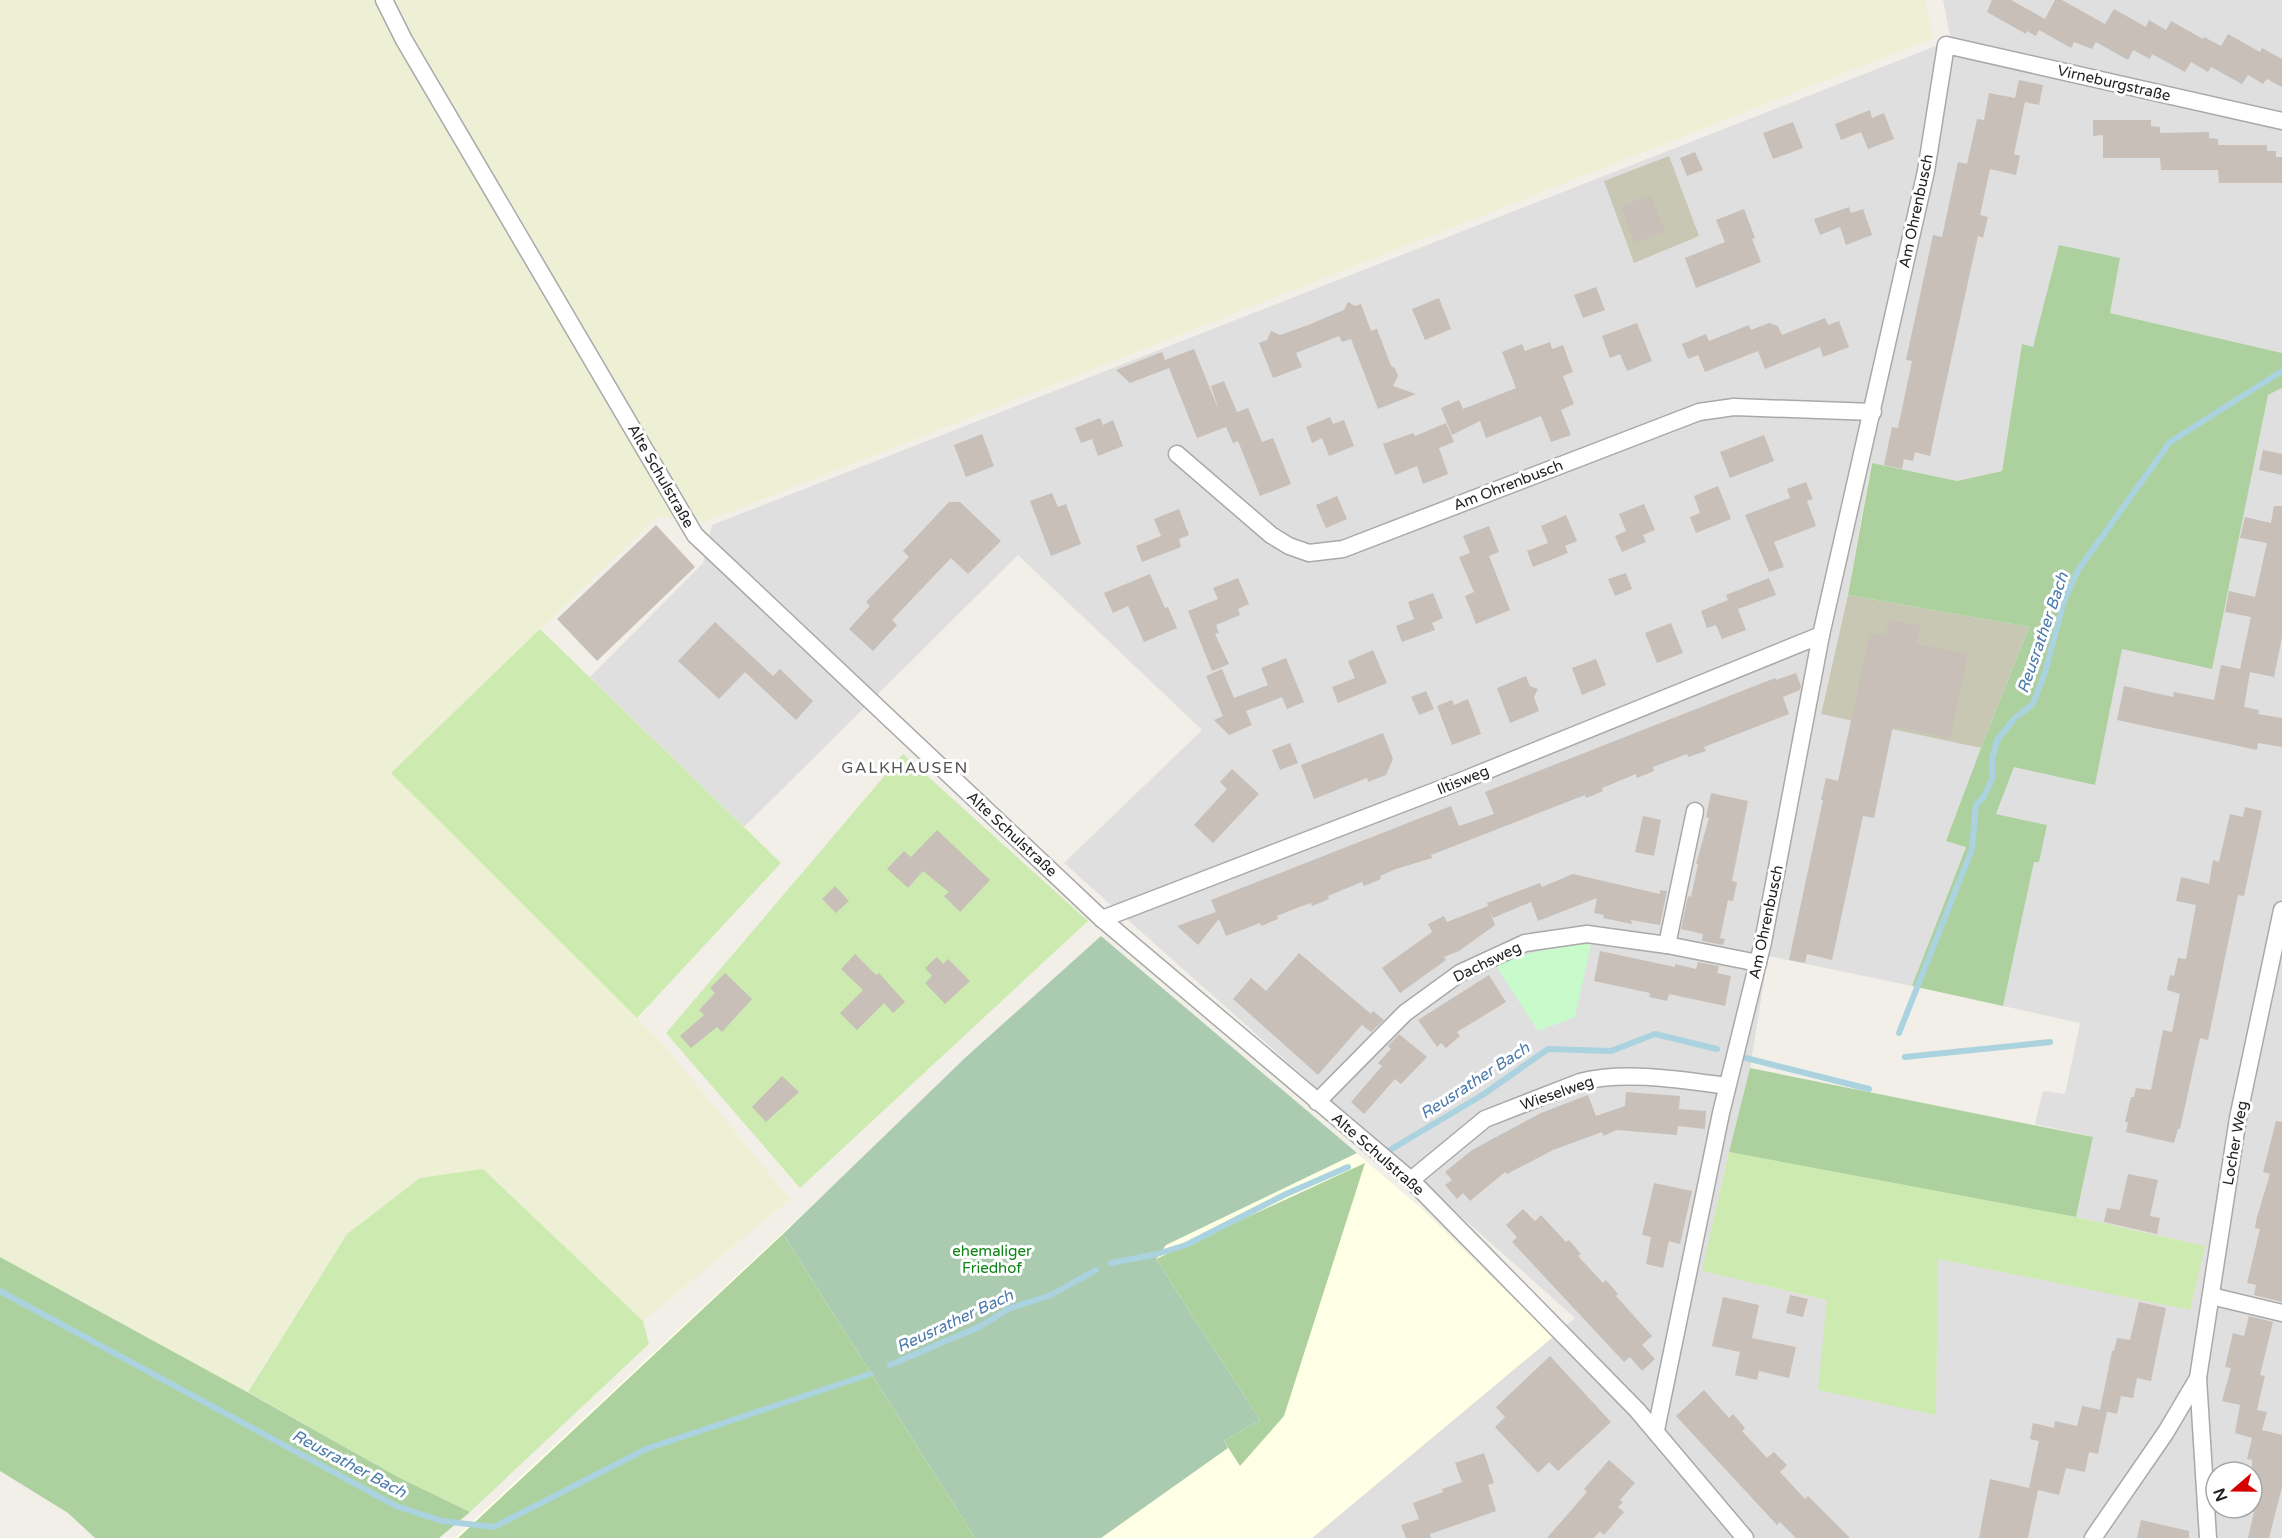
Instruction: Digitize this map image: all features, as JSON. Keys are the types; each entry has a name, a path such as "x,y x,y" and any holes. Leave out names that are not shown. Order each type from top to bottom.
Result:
{"street":[{"name":"Alte Schulstraße","path":"384,0 404,40 695,535 1102,919 1411,1180 1656,1430 1745,1538"},
{"name":"Virneburgstraße","path":"1946,45 2282,121"},
{"name":"Am Ohrenbusch","path":"1656,1430 1727,1086 1758,963 1821,635 1926,171 1946,45"},
{"name":"Am Ohrenbusch","path":"1177,454 1270,535 1289,546 1309,553 1343,549 1699,412 1734,407 1873,412"},
{"name":"Iltisweg","path":"1102,919 1461,781 1821,635"},
{"path":"1667,945 1695,811"},
{"name":"Locher Weg","path":"2208,1538 2198,1378 2238,1118 2282,910"},
{"name":"Dachsweg","path":"1317,1102 1405,1013 1460,973 1516,945 1587,934 1667,945 1758,963"},
{"name":"Wieselweg","path":"1411,1180 1485,1119 1580,1082 1595,1078 1671,1078 1727,1086"},
{"path":"2211,1296 2282,1313"},
{"name":"Locher Weg","path":"2093,1538 2166,1432 2198,1378"}],"shaded area":[{"path":"0,0 1925,0 1933,38 705,522 658,516 392,773 666,1047 790,1199 643,1321 483,1169 347,1234 247,1392 0,1257"},
{"path":"1943,0 2282,0 2282,353 2110,313 2033,347 2022,345 2002,471 1957,481 1871,463 1848,595 1821,713 1981,748 1947,841 1966,846 1912,986 1768,956 1750,1068 1703,1271 1827,1300 1935,1415 1938,1259 2205,1246 2076,1217 2093,1137 2035,1124 2043,1091 2065,1094 2080,1023 2003,1006 2034,861 2038,861 2046,825 1996,814 2014,766 2095,784 2121,649 2268,395 2282,388 2282,1538 1312,1538 1575,1318 1064,863 1202,730 1018,555 744,827 590,677 703,563 712,525 1951,40"},
{"path":"1669,156 1699,236 1634,263 1604,181"},
{"path":"1848,595 2029,627 1981,748 1821,714"},
{"path":"1101,936 1421,1208 1553,1337 1312,1538 455,1538"}],"green space":[{"path":"2059,245 2120,258 2110,313 2282,353 2282,388 2268,395 2212,669 2122,649 2095,785 2014,767 1996,814 2047,825 2039,862 2034,862 2003,1006 1912,986 1966,847 1946,841 2029,627 1848,595 1872,463 1957,481 2002,471 2022,344 2033,347"},
{"path":"540,629 781,863 637,1018 391,773"},
{"path":"903,754 1088,921 800,1188 666,1033"},
{"name":"ehemaliger Friedhof","path":"1101,936 1357,1153 1166,1245 1156,1259 1260,1420 1224,1441 1228,1448 1101,1538 975,1538 783,1234 966,1057"},
{"path":"1591,944 1575,1017 1538,1031 1496,966 1542,950"},
{"path":"1750,1068 2093,1137 2076,1217 1729,1152"},
{"path":"1729,1152 2076,1217 2205,1246 2190,1310 1938,1259 1936,1415 1818,1390 1827,1300 1702,1271"},
{"path":"1365,1163 1284,1416 1240,1466 1224,1441 1260,1420 1156,1259"},
{"path":"483,1169 643,1321 649,1344 470,1512 398,1477 248,1392 347,1234 420,1178"},
{"path":"783,1234 975,1538 458,1538"},
{"path":"0,1257 398,1477 470,1512 439,1538 95,1538 68,1513 0,1471"}],"building":[{"path":"1992,0 2011,0 2045,19 2055,0 2062,0 2105,24 2114,9 2146,27 2149,20 2166,30 2171,21 2221,46 2228,34 2260,52 2262,48 2282,59 2282,87 2267,79 2263,84 2248,75 2242,84 2211,67 2208,72 2191,62 2185,72 2152,54 2150,59 2133,50 2128,60 2096,42 2092,49 2074,42 2071,48 2039,30 2036,36 2027,31 2026,34 1987,12"},
{"path":"2019,80 2043,85 2039,105 2025,102 2014,154 2020,156 2016,175 1990,169 1980,215 1988,217 1983,238 1978,236 1930,456 1915,452 1913,461 1904,459 1902,469 1884,465 1892,427 1898,428 1912,361 1906,360 1933,235 1942,237 1958,162 1967,164 1977,119 1984,120 1989,93 2015,98"},
{"path":"1870,110 1872,118 1884,113 1894,139 1868,149 1861,132 1841,140 1835,124"},
{"path":"2093,120 2151,120 2151,126 2160,127 2160,133 2209,132 2209,138 2218,139 2218,145 2267,145 2267,151 2276,151 2276,157 2282,157 2282,183 2219,183 2218,170 2161,170 2160,158 2103,158 2103,135 2093,136"},
{"path":"1793,122 1803,148 1773,159 1763,133"},
{"path":"1695,152 1703,170 1687,176 1680,158"},
{"path":"1650,195 1665,231 1635,243 1621,207"},
{"path":"1849,207 1851,213 1863,209 1872,235 1846,245 1840,227 1820,235 1814,219"},
{"path":"1744,209 1761,262 1696,288 1685,258 1725,242 1716,220"},
{"path":"1596,287 1605,310 1583,318 1574,295"},
{"path":"1439,298 1451,329 1425,340 1412,309"},
{"path":"1348,302 1355,306 1361,304 1371,331 1377,329 1391,366 1395,368 1398,376 1393,386 1416,394 1378,409 1351,339 1342,342 1339,336 1296,353 1302,367 1273,378 1259,343 1267,340 1271,331 1280,335 1308,325 1344,310"},
{"path":"1825,318 1828,325 1839,321 1849,347 1823,357 1820,347 1765,369 1758,351 1705,372 1698,355 1688,359 1682,344 1706,334 1709,341 1749,325 1751,330 1769,323 1778,326 1782,335"},
{"path":"1637,323 1652,361 1627,371 1620,354 1610,358 1602,336"},
{"path":"1550,342 1552,349 1563,345 1573,372 1563,376 1574,404 1561,410 1571,435 1551,442 1541,416 1486,438 1480,421 1452,435 1441,408 1459,400 1463,409 1516,388 1502,352 1522,344 1525,351"},
{"path":"1194,349 1219,411 1211,386 1224,381 1237,412 1248,408 1262,442 1273,438 1291,484 1260,496 1238,441 1233,443 1226,427 1197,438 1169,368 1130,383 1116,370 1162,352 1165,360"},
{"path":"1330,417 1333,424 1344,420 1354,446 1329,456 1322,438 1312,443 1306,427"},
{"path":"1100,418 1103,425 1113,420 1123,446 1098,456 1092,439 1081,443 1075,428"},
{"path":"1446,423 1454,442 1439,448 1448,474 1423,484 1417,466 1395,475 1383,444 1413,433 1415,436"},
{"path":"982,434 994,466 966,477 954,445"},
{"path":"1764,435 1774,461 1730,478 1720,452"},
{"path":"2263,450 2282,454 2282,475 2259,470"},
{"path":"1806,482 1813,499 1807,501 1816,526 1774,542 1784,567 1769,572 1745,515 1790,498 1787,489"},
{"path":"1718,486 1731,519 1696,533 1690,517 1700,513 1694,496"},
{"path":"1052,493 1058,507 1066,504 1081,544 1051,556 1030,501"},
{"path":"1337,496 1347,519 1326,528 1316,505"},
{"path":"949,502 960,502 1001,541 968,574 951,558 892,620 897,625 873,651 849,629 870,606 866,602 909,557 903,551"},
{"path":"1644,504 1655,530 1643,535 1646,542 1622,552 1615,536 1626,531 1619,514"},
{"path":"2274,506 2282,506 2282,637 2274,677 2250,672 2244,707 2259,710 2258,714 2282,718 2282,747 2258,743 2257,750 2117,720 2124,686 2173,697 2174,692 2214,700 2221,665 2240,669 2251,617 2225,612 2229,591 2255,597 2267,543 2240,538 2245,517 2271,523"},
{"path":"1179,509 1189,535 1179,539 1181,547 1142,562 1136,546 1161,536 1154,519"},
{"path":"1566,515 1577,541 1565,546 1568,553 1533,567 1527,551 1548,543 1541,526"},
{"path":"656,525 695,567 597,661 557,619"},
{"path":"1489,526 1499,552 1489,556 1510,610 1476,624 1465,596 1474,592 1459,557 1470,553 1463,536"},
{"path":"1626,573 1632,589 1615,596 1608,579"},
{"path":"1150,574 1177,628 1144,642 1128,606 1113,613 1104,593"},
{"path":"1238,578 1249,604 1238,609 1240,615 1216,625 1219,633 1215,634 1229,664 1212,671 1188,611 1218,599 1213,588"},
{"path":"1769,578 1776,595 1738,609 1746,630 1722,639 1716,625 1707,628 1701,611 1728,600 1726,595"},
{"path":"1433,593 1443,618 1432,623 1435,630 1402,642 1396,626 1414,619 1408,602"},
{"path":"1889,620 1920,626 1916,644 1968,654 1950,738 1893,726 1874,818 1863,816 1832,960 1807,954 1805,963 1789,960 1826,778 1838,781 1870,633 1886,636"},
{"path":"715,622 773,676 780,669 813,701 796,720 745,672 719,699 678,661"},
{"path":"1671,623 1683,653 1657,663 1645,633"},
{"path":"1373,650 1387,683 1338,703 1332,687 1355,678 1348,661"},
{"path":"1286,658 1304,702 1287,709 1282,697 1246,711 1252,725 1229,735 1214,720 1223,716 1206,676 1222,669 1234,698 1268,685 1261,668"},
{"path":"1596,659 1606,685 1582,695 1572,668"},
{"path":"1796,673 1801,686 1800,690 1783,697 1789,714 1704,747 1706,751 1688,757 1687,754 1653,767 1654,771 1637,778 1636,774 1602,788 1603,791 1594,795 1586,798 1585,795 1431,855 1432,858 1396,869 1364,886 1362,882 1328,896 1329,899 1312,906 1311,903 1277,916 1278,919 1261,926 1260,923 1226,936 1219,919 1198,945 1177,926 1216,912 1211,900 1451,806 1459,826 1494,814 1485,792 1775,678 1776,680"},
{"path":"1526,676 1530,686 1538,689 1534,697 1539,711 1510,723 1497,688"},
{"path":"1426,691 1434,709 1419,715 1411,697"},
{"path":"1468,699 1481,734 1452,745 1437,706 1452,700 1454,705"},
{"path":"1383,733 1393,759 1386,775 1368,782 1367,778 1314,799 1301,765"},
{"path":"1290,743 1298,763 1280,770 1272,750"},
{"path":"1232,769 1259,794 1213,843 1194,825 1227,789 1220,782"},
{"path":"1711,793 1748,801 1732,881 1737,882 1733,901 1728,900 1720,938 1725,939 1723,945 1702,941 1703,934 1681,929 1688,896 1691,897 1698,864 1696,864 1709,818 1706,817"},
{"path":"2245,807 2262,811 2244,896 2238,895 2208,1040 2200,1038 2180,1129 2178,1129 2174,1143 2126,1132 2128,1122 2125,1122 2131,1097 2134,1097 2136,1088 2151,1090 2163,1030 2172,1032 2180,994 2167,990 2170,975 2174,976 2178,958 2186,959 2196,905 2176,901 2181,877 2209,884 2213,860 2219,862 2230,814 2243,817"},
{"path":"1643,816 1661,820 1654,856 1635,852"},
{"path":"937,830 990,880 960,912 944,896 949,892 923,871 908,888 887,869 904,851 911,857"},
{"path":"1573,874 1660,894 1660,890 1667,891 1660,925 1631,920 1632,924 1603,918 1604,915 1594,913 1597,898 1538,921 1531,902 1493,918 1488,907 1495,925 1459,951 1444,957 1446,960 1400,993 1382,968 1432,932 1428,924 1444,916 1447,922 1488,906 1487,903 1540,883 1542,887"},
{"path":"835,886 849,901 836,913 822,899"},
{"path":"1600,951 1675,967 1675,964 1696,969 1698,962 1719,966 1717,973 1731,976 1725,1006 1669,994 1667,1001 1649,997 1650,993 1594,981"},
{"path":"1299,953 1371,1014 1373,1011 1384,1020 1371,1032 1362,1025 1366,1020 1318,1075 1233,999 1251,978 1266,991"},
{"path":"855,954 876,975 879,973 905,1002 893,1013 884,1003 857,1030 840,1013 863,990 841,969"},
{"path":"937,957 943,964 948,959 970,981 945,1004 925,983 932,976 925,968"},
{"path":"725,973 752,999 722,1032 717,1027 691,1048 680,1036 704,1015 699,1010 715,993 710,988"},
{"path":"1489,975 1506,1002 1457,1032 1460,1036 1446,1048 1441,1043 1437,1047 1418,1020"},
{"path":"1399,1034 1427,1057 1401,1084 1395,1079 1364,1114 1351,1102 1382,1066 1378,1063 1391,1049 1388,1046"},
{"path":"782,1076 799,1092 766,1122 752,1107"},
{"path":"1626,1092 1680,1096 1679,1109 1706,1111 1705,1129 1678,1126 1677,1135 1617,1130 1603,1136 1602,1132 1553,1150 1507,1174 1505,1172 1470,1201 1463,1193 1457,1199 1445,1185 1452,1180 1445,1172 1472,1150 1541,1113 1588,1095 1596,1116 1625,1106"},
{"path":"2276,1121 2282,1122 2282,1302 2254,1295 2256,1285 2247,1283 2260,1229 2255,1228 2257,1217 2270,1174 2263,1172"},
{"path":"2128,1174 2158,1180 2150,1216 2160,1218 2157,1234 2104,1222 2107,1208 2120,1210"},
{"path":"1654,1183 1692,1191 1680,1244 1669,1241 1663,1268 1646,1264 1651,1237 1642,1235"},
{"path":"1523,1209 1535,1221 1541,1215 1566,1242 1569,1240 1581,1254 1578,1256 1603,1283 1606,1280 1618,1294 1616,1296 1652,1336 1642,1345 1655,1359 1642,1371 1630,1357 1624,1362 1512,1242 1517,1237 1506,1225"},
{"path":"1790,1295 1808,1299 1803,1317 1786,1313"},
{"path":"1723,1297 1759,1305 1752,1338 1796,1347 1789,1378 1759,1371 1757,1380 1735,1375 1740,1352 1712,1346"},
{"path":"2139,1302 2166,1308 2151,1381 2137,1378 2133,1398 2121,1396 2117,1414 2100,1410 2112,1351 2114,1351 2117,1338 2130,1340"},
{"path":"2249,1316 2273,1322 2260,1375 2265,1376 2257,1410 2267,1412 2262,1430 2282,1435 2282,1487 2269,1538 2248,1538 2252,1520 2264,1520 2264,1460 2247,1459 2252,1438 2235,1433 2240,1405 2222,1401 2231,1368 2225,1367 2233,1333 2244,1336"},
{"path":"1550,1356 1611,1422 1558,1471 1549,1462 1538,1473 1495,1427 1505,1417 1496,1407"},
{"path":"1704,1390 1729,1418 1733,1414 1745,1428 1742,1431 1767,1458 1774,1452 1787,1465 1780,1472 1805,1499 1808,1496 1850,1538 1796,1538 1780,1522 1777,1525 1676,1416"},
{"path":"2082,1406 2107,1411 2098,1454 2089,1452 2085,1472 2066,1468 2059,1495 2038,1490 2028,1538 1979,1538 1990,1479 2029,1488 2039,1441 2030,1439 2033,1423 2054,1428 2055,1421 2077,1426"},
{"path":"1484,1453 1494,1483 1488,1485 1496,1511 1430,1534 1431,1538 1406,1538 1401,1525 1419,1519 1413,1503 1462,1482 1455,1463"},
{"path":"1609,1460 1635,1483 1620,1500 1623,1502 1618,1507 1624,1512 1604,1535 1600,1531 1594,1538 1547,1538 1587,1492 1584,1489"},
{"path":"2141,1520 2189,1531 2189,1538 2137,1538"}],"waterway":[{"name":"Reusrather Bach","path":"1899,1033 1972,849 1976,804 1983,798 1992,779 1992,760 1997,740 2015,718 2033,704 2045,672 2064,601 2078,570 2170,442 2282,371"},
{"name":"Reusrather Bach","path":"1390,1150 1484,1094 1548,1049 1611,1051 1655,1034 1717,1049"},
{"path":"1905,1057 2050,1042"},
{"name":"Reusrather Bach","path":"1746,1058 1869,1089"},
{"name":"Reusrather Bach","path":"1111,1263 1157,1254 1186,1245 1286,1194 1348,1167"},
{"name":"Reusrather Bach","path":"890,1365 981,1326 1008,1309 1051,1295 1096,1270"},
{"name":"Reusrather Bach","path":"0,1291 396,1506 442,1521 494,1527 646,1449 870,1374"}],"district":[{"name":"GALKHAUSEN","path":"905,768"}]}
